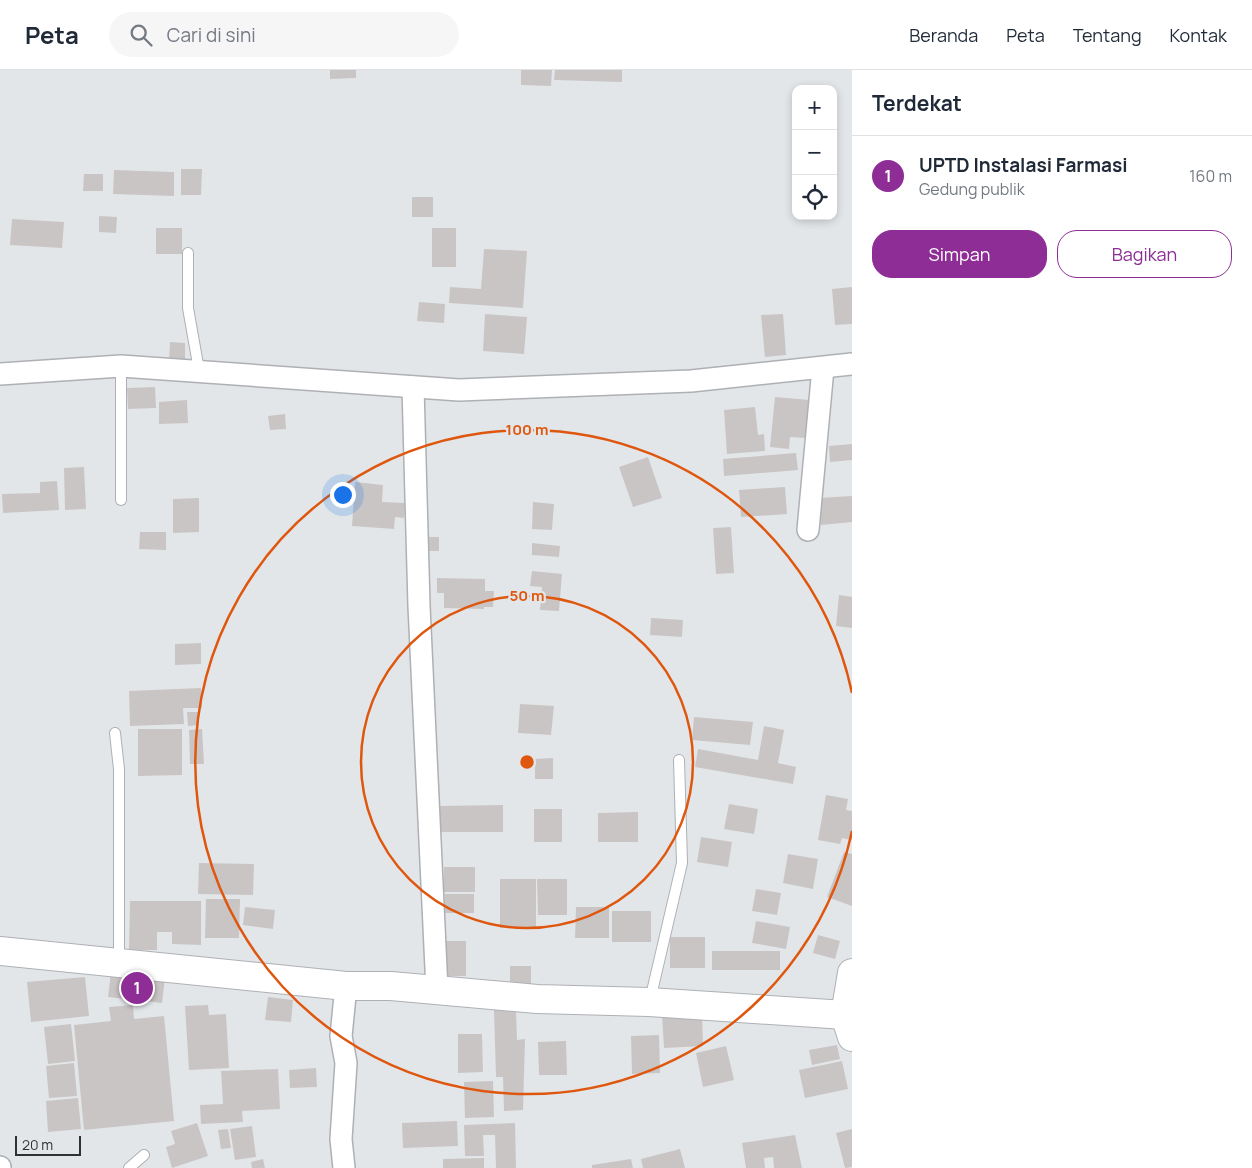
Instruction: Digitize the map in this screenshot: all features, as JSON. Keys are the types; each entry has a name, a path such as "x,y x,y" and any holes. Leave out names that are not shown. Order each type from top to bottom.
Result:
{"street":[{"path":"0,374 121,366 199,370 459,390 691,381 852,364"},
{"path":"808,530 823,368"},
{"path":"413,387 418,606 437,990"},
{"path":"0,951 346,986 391,986 537,999 649,1002 848,1026 852,973"},
{"path":"344,1168 341,1139 346,1063 342,1036 346,986"}],"lane":[{"path":"188,253 188,308 199,370"},
{"path":"121,366 121,500"},
{"path":"115,733 119,768 119,962"},
{"path":"649,1002 682,863 679,760"},
{"path":"129,1168 144,1155"}],"building":[{"path":"330,70 356,70 356,78 330,79"},
{"path":"521,70 552,70 551,86 521,85"},
{"path":"555,70 622,70 622,82 554,80"},
{"path":"181,169 202,169 201,195 181,195"},
{"path":"114,170 174,172 174,196 113,194"},
{"path":"84,174 103,174 103,191 83,191"},
{"path":"412,197 433,197 433,217 412,217"},
{"path":"99,216 117,217 116,233 99,232"},
{"path":"12,219 64,222 62,248 10,245"},
{"path":"156,228 182,228 182,254 156,254"},
{"path":"432,228 456,228 456,267 432,267"},
{"path":"484,249 527,251 523,308 449,303 450,287 481,289"},
{"path":"852,287 852,324 835,325 832,289"},
{"path":"419,302 445,304 444,323 417,321"},
{"path":"485,314 527,317 524,354 483,351"},
{"path":"783,314 786,355 765,357 761,315"},
{"path":"170,342 185,343 185,362 169,362"},
{"path":"155,387 156,408 128,409 127,388"},
{"path":"775,397 810,400 806,438 790,437 789,449 770,447"},
{"path":"187,400 188,423 159,424 159,402"},
{"path":"755,407 758,435 764,434 765,451 727,454 724,410"},
{"path":"285,414 286,429 270,430 268,416"},
{"path":"852,444 852,460 830,462 829,446"},
{"path":"796,453 798,470 724,476 723,459"},
{"path":"648,457 662,498 633,507 619,467"},
{"path":"84,467 86,509 65,510 64,468"},
{"path":"57,481 59,510 3,513 2,494 40,493 40,482"},
{"path":"355,482 383,485 382,502 405,503 404,518 395,517 394,529 352,526"},
{"path":"785,487 787,514 741,517 739,490"},
{"path":"852,496 852,522 821,525 819,498"},
{"path":"199,498 199,532 173,533 173,499"},
{"path":"533,502 554,504 552,530 532,529"},
{"path":"731,527 734,573 716,574 713,528"},
{"path":"140,532 166,532 166,550 139,549"},
{"path":"424,537 439,537 439,551 424,551"},
{"path":"532,543 560,546 559,557 532,555"},
{"path":"532,571 562,574 559,611 540,610 542,587 530,586"},
{"path":"437,578 485,579 485,591 494,591 493,607 484,607 484,609 444,608 444,593 437,593"},
{"path":"839,595 852,597 852,628 836,626"},
{"path":"651,618 683,620 682,637 650,635"},
{"path":"201,643 201,664 175,665 175,644"},
{"path":"201,688 202,708 183,708 184,724 130,726 129,691"},
{"path":"520,704 554,706 551,735 518,733"},
{"path":"187,712 198,712 199,725 188,726"},
{"path":"694,717 753,722 750,745 692,740"},
{"path":"764,726 784,730 778,763 796,767 793,784 695,767 698,749 758,760"},
{"path":"138,729 182,729 182,775 138,776"},
{"path":"202,729 204,764 190,764 189,730"},
{"path":"553,758 553,779 535,779 535,759"},
{"path":"826,795 848,799 846,810 852,811 852,840 842,838 840,844 818,840"},
{"path":"729,804 758,809 754,834 724,829"},
{"path":"503,805 503,832 439,832 439,806"},
{"path":"534,809 562,809 562,842 534,842"},
{"path":"638,812 638,842 598,842 598,813"},
{"path":"701,837 732,842 728,867 697,862"},
{"path":"844,852 852,854 852,906 827,897"},
{"path":"788,854 818,859 813,889 783,883"},
{"path":"199,863 254,864 253,895 198,894"},
{"path":"444,867 475,867 475,892 444,892"},
{"path":"500,879 536,879 536,928 500,928"},
{"path":"537,879 567,879 567,915 538,915"},
{"path":"756,889 781,893 777,915 752,911"},
{"path":"445,894 474,894 474,913 445,913"},
{"path":"206,899 240,899 239,938 205,938"},
{"path":"130,901 201,901 201,945 172,944 172,932 157,932 157,950 129,950"},
{"path":"245,907 275,910 273,929 243,925"},
{"path":"576,907 609,907 609,938 575,938"},
{"path":"612,911 651,911 651,942 612,942"},
{"path":"756,921 790,927 786,949 752,943"},
{"path":"818,935 840,941 835,959 813,953"},
{"path":"670,937 705,937 705,968 670,968"},
{"path":"442,941 466,941 466,976 442,976"},
{"path":"712,951 780,951 780,970 712,970"},
{"path":"510,966 531,966 531,984 510,984"},
{"path":"111,972 165,978 162,1003 108,997"},
{"path":"85,977 89,1016 31,1022 27,982"},
{"path":"268,997 293,1000 291,1022 265,1020"},
{"path":"133,1005 134,1019 164,1016 174,1121 84,1130 74,1025 111,1021 109,1007"},
{"path":"208,1005 209,1015 226,1014 229,1068 189,1070 185,1006"},
{"path":"516,1009 517,1040 525,1039 523,1110 504,1111 503,1077 496,1077 494,1010"},
{"path":"702,1014 703,1046 664,1048 662,1016"},
{"path":"71,1024 75,1061 48,1064 44,1027"},
{"path":"458,1034 482,1034 483,1072 458,1073"},
{"path":"659,1035 660,1073 632,1074 631,1036"},
{"path":"566,1041 567,1075 539,1075 538,1042"},
{"path":"837,1045 840,1059 812,1065 809,1050"},
{"path":"726,1046 734,1080 703,1087 696,1053"},
{"path":"842,1061 848,1089 805,1098 799,1070"},
{"path":"74,1063 77,1096 49,1098 46,1066"},
{"path":"316,1068 317,1087 290,1088 289,1070"},
{"path":"278,1069 280,1109 242,1111 243,1122 201,1124 200,1105 223,1104 221,1071"},
{"path":"493,1081 494,1117 465,1118 464,1082"},
{"path":"78,1098 81,1129 48,1132 46,1101"},
{"path":"457,1121 458,1146 403,1148 402,1123"},
{"path":"197,1123 208,1156 172,1168 166,1147 175,1144 171,1131"},
{"path":"515,1123 516,1168 496,1168 495,1135 483,1135 484,1156 465,1156 464,1125"},
{"path":"252,1126 256,1157 235,1160 230,1129"},
{"path":"228,1129 231,1148 221,1149 218,1130"},
{"path":"852,1129 852,1167 845,1168 836,1133"},
{"path":"795,1135 802,1168 774,1168 773,1157 764,1158 765,1168 746,1168 742,1143"},
{"path":"680,1149 685,1168 643,1168 641,1159"},
{"path":"484,1158 484,1168 443,1168 443,1159"},
{"path":"263,1159 265,1168 252,1168 251,1162"},
{"path":"631,1159 633,1168 592,1168 592,1165"}],"place":[{"name":"UPTD Instalasi Farmasi","path":"137,988"}]}
